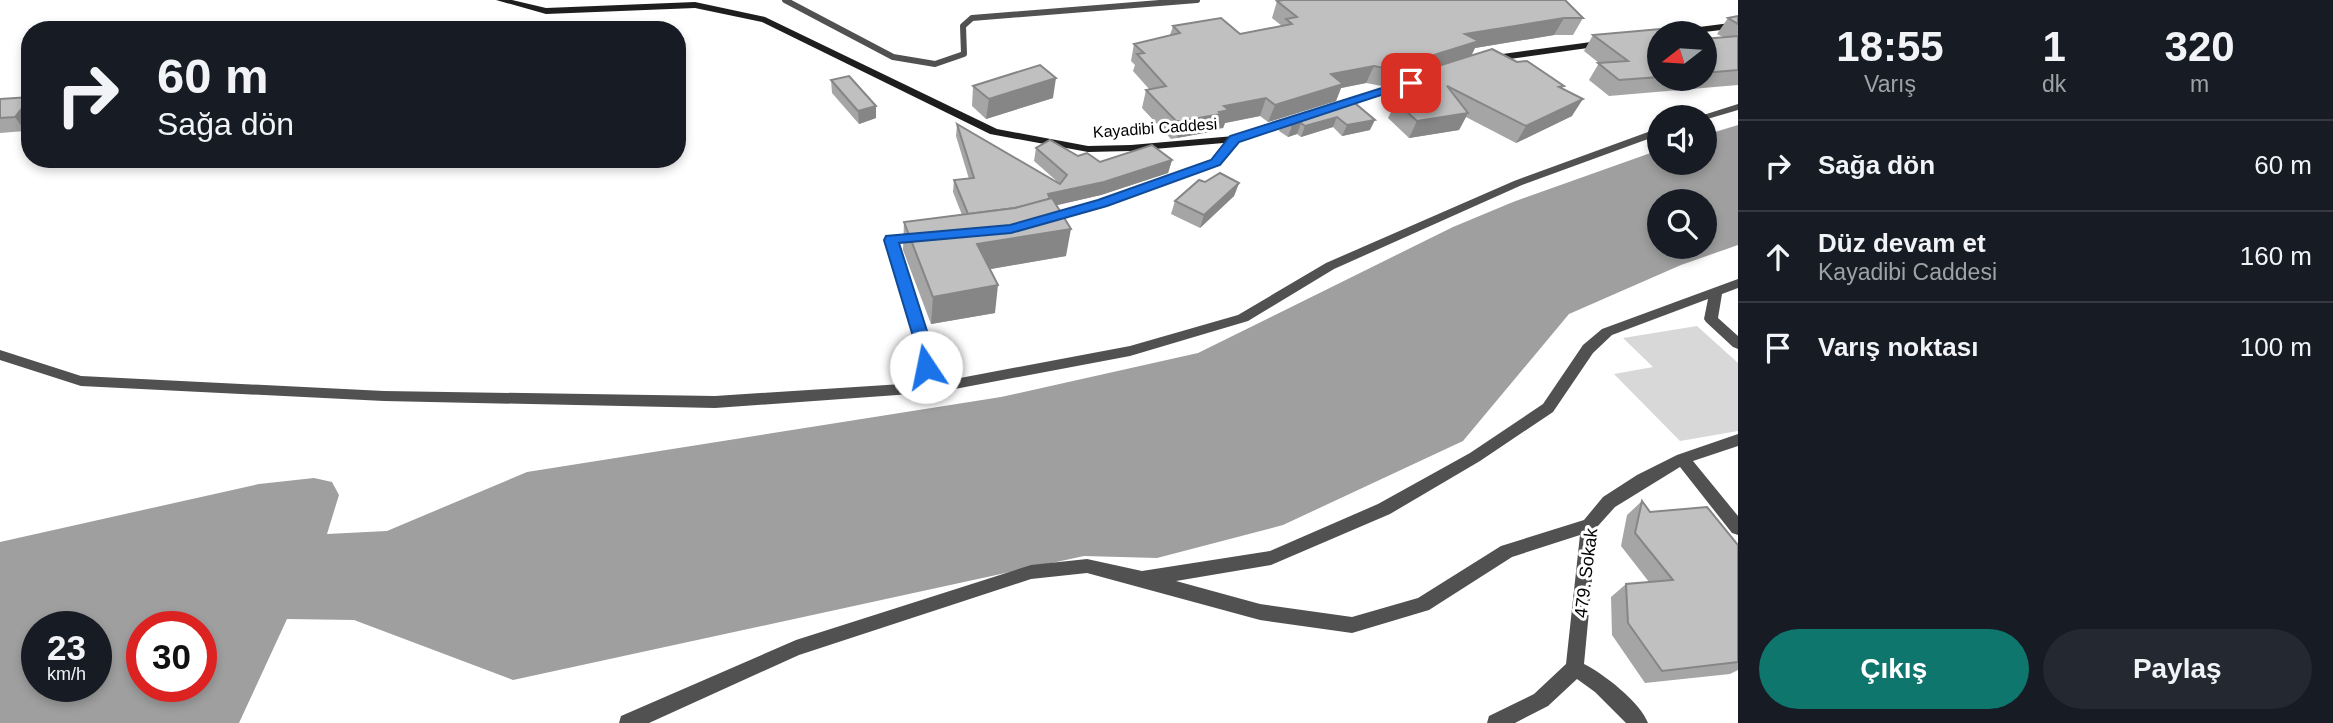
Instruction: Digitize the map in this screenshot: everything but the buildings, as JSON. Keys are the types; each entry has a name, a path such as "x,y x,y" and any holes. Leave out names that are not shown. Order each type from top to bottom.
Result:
{"street":[{"name":"Kayadibi Caddesi","path":"501,0 546,11 695,5 765,20 994,132 1088,149 1235,139 1314,114"},
{"path":"1717,28 1738,25"},
{"path":"1473,63 1619,41"},
{"path":"1327,109 1420,80"},
{"path":"1717,113 1738,107"},
{"path":"0,355 81,381 384,396 715,402 939,387 1130,351 1243,318 1343,260 1518,183 1647,135"},
{"path":"1024,225 1103,203 1216,163 1235,139"},
{"path":"906,389 926,367 926,353 891,240 931,236"},
{"path":"1142,579 1270,558 1384,509 1475,457 1548,408 1588,349 1607,332 1738,283"},
{"path":"1716,292 1710,318 1738,344"},
{"name":"479. Sokak","path":"1575,668 1589,525 1609,502 1643,480 1682,459 1738,440"},
{"path":"1682,459 1738,528"},
{"path":"628,723 796,648 1031,572 1087,566 1260,612 1352,625 1423,604 1507,551 1589,525"},
{"path":"1496,723 1541,700 1575,668 1589,675 1639,723"}],"lane":[{"path":"785,0 893,57 935,64 964,54 963,26 972,18 1197,0"},
{"path":"1090,0 1096,8"}],"shaded area":[{"path":"1738,125 1738,245 1717,252 1717,189 1647,189 1647,259 1698,259 1569,314 1463,441 1283,525 1157,558 1084,556 513,680 354,620 287,619 239,723 0,723 0,542 259,484 314,478 332,482 339,495 327,534 387,531 527,472 1001,397 1198,353 1453,227 1513,202 1647,154 1647,175 1717,175 1717,131"},
{"path":"1697,326 1738,363 1738,431 1680,441 1614,374 1653,367 1623,338"}],"route":[{"path":"926,367 926,353 891,240 1011,229 1103,203 1216,163 1235,139 1411,83"}]}
